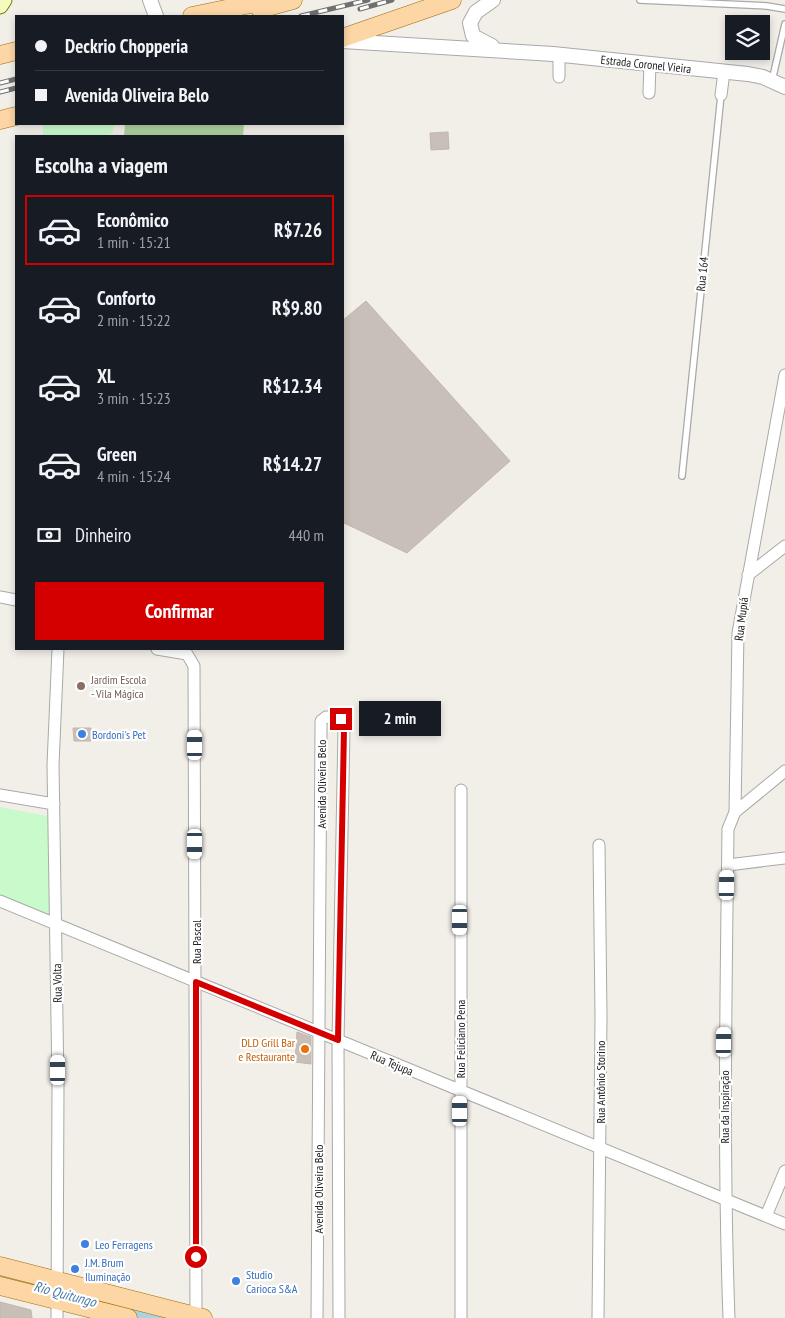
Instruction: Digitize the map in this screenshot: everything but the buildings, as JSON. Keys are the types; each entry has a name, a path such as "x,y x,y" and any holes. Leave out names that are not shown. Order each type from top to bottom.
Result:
{"main road":[{"path":"0,6 4,0"},
{"path":"197,15 270,0"},
{"path":"234,15 293,0"},
{"path":"344,39 452,0"},
{"path":"0,55 15,51"},
{"path":"0,120 15,116"},
{"path":"0,1266 128,1318"},
{"path":"0,1286 58,1291 199,1317"}],"street":[{"path":"150,0 156,15"},
{"name":"Estrada Coronel Vieira","path":"494,0 472,17 470,30 473,36 482,42 505,50"},
{"name":"Estrada Coronel Vieira","path":"344,40 559,54 748,74 785,87"},
{"path":"559,54 559,77"},
{"path":"649,93 650,64"},
{"name":"Rua 164","path":"721,95 724,72"},
{"name":"Rua Mupiá","path":"728,865 728,829 735,812 738,633 785,375"},
{"path":"748,575 785,546"},
{"path":"0,596 15,600"},
{"name":"Rua Volta","path":"57,1318 54,804 58,650"},
{"name":"Rua Pascal","path":"165,650 181,652 191,658 194,666 199,1317"},
{"name":"Avenida Oliveira Belo","path":"317,1318 321,721 326,717 341,719 344,729 338,1040 339,1318"},
{"path":"735,812 785,771"},
{"name":"Rua Feliciano Pena","path":"461,790 461,1318"},
{"path":"0,796 54,804"},
{"name":"Rua Antônio Storino","path":"598,1318 600,1148 599,845"},
{"path":"728,865 785,858"},
{"name":"Rua da Inspiração","path":"728,865 724,1062 725,1198 729,1318"},
{"name":"Rua Tejupa","path":"0,901 460,1092 725,1198 785,1224"},
{"path":"766,1216 785,1171"}],"lane":[{"path":"640,0 767,6 785,9"},
{"path":"772,81 785,24"},
{"name":"Rua 164","path":"682,476 721,95"}],"green space":[{"path":"43,125 118,125 113,126 113,133 104,135 43,135"},
{"path":"125,125 244,125 243,135 124,135"},
{"path":"0,807 52,817 53,913 44,918 0,898"}],"waterway":[{"name":"Rio Quitungo","path":"0,1277 159,1318"}],"railway":[{"path":"305,15 368,0"},
{"path":"360,9 392,0"},
{"path":"0,83 15,79"},
{"path":"0,92 15,88"}],"place":[{"name":"Jardim Escola - Vila Mágica","path":"81,686"},
{"name":"Bordoni's Pet","path":"82,734"},
{"name":"DLD Grill Bar e Restaurante","path":"305,1049"},
{"name":"Leo Ferragens","path":"85,1244"},
{"name":"J.M. Brum Iluminação","path":"75,1269"},
{"name":"Studio Carioca S&A","path":"236,1281"}],"route":[{"path":"196,1257 196,982 338,1040 344,729 341,719"}]}
